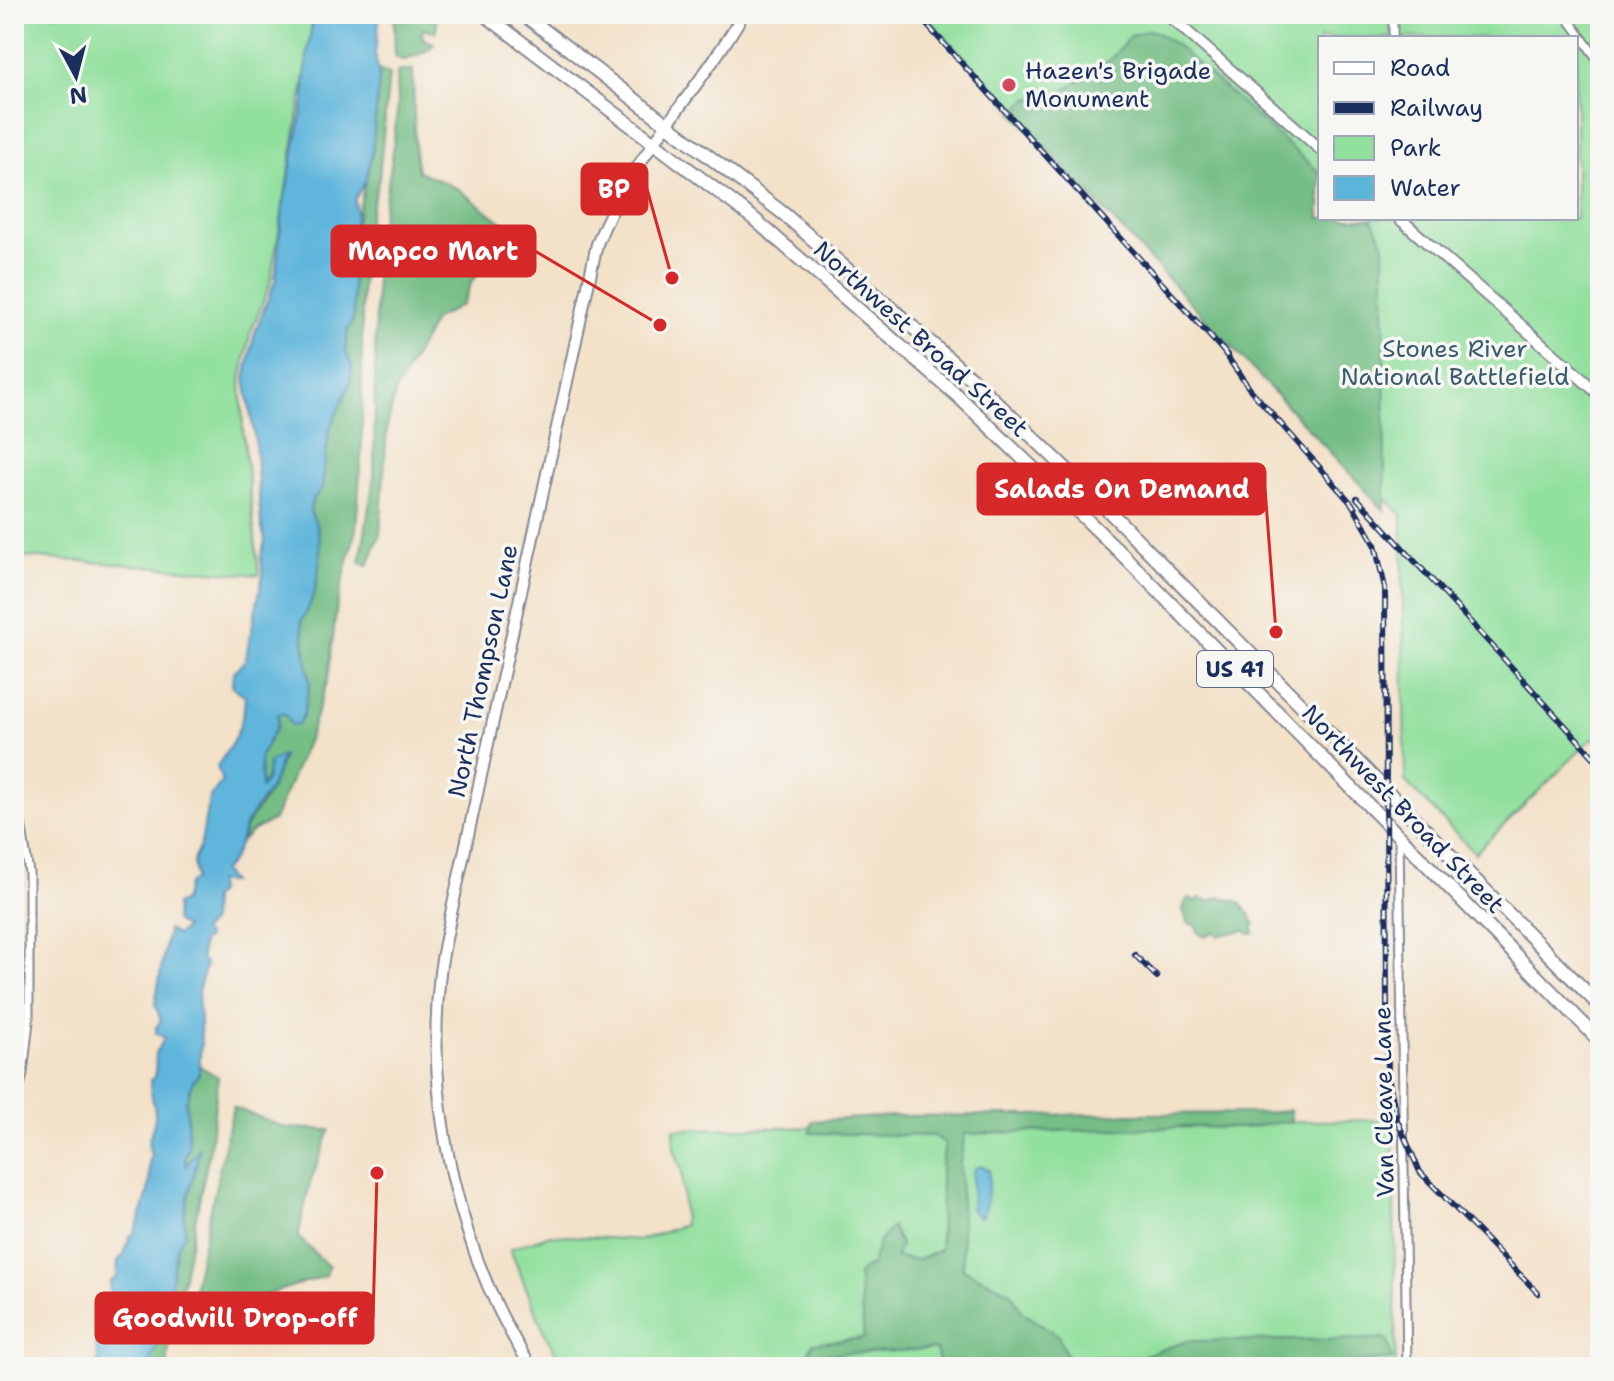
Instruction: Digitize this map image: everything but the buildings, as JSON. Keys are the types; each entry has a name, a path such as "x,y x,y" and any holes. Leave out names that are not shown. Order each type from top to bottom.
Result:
{"main road":[{"name":"Northwest Broad Street","path":"484,14 753,218 959,397 1163,595 1600,1041"},
{"name":"Northwest Broad Street","path":"523,14 784,214 974,381 1085,487 1600,1006"},
{"name":"North Thompson Lane","path":"531,1367 510,1334 474,1254 456,1188 444,1120 438,1057 440,974 597,244 617,199 666,122 729,39 743,14"},
{"path":"1167,14 1318,147"},
{"path":"1401,220 1600,395"},
{"path":"885,334 900,316"},
{"path":"959,397 974,381"},
{"path":"1069,503 1085,487"},
{"path":"1163,595 1178,581"},
{"path":"1293,727 1309,712"},
{"path":"1399,836 1414,819"},
{"path":"1552,992 1571,976"}],"street":[{"path":"1393,14 1393,36"},
{"path":"1565,14 1600,63"},
{"path":"14,805 20,816 29,873 29,1021 23,1074 14,1110"},
{"name":"Van Cleave Lane","path":"1399,836 1407,1367"}],"green space":[{"path":"14,14 313,14 270,284 250,334 241,379 243,430 259,575 14,556"},
{"path":"394,14 436,14 437,32 422,29 423,39 434,43 430,49 403,61 395,56"},
{"name":"Stones River National Battlefield","path":"924,14 1600,14 1600,745 1593,738 1475,853 1405,781 1402,515"},
{"path":"1148,30 1176,45 1318,171 1318,220 1372,220 1375,223 1384,245 1385,511 1013,113 1029,98 1052,99 1111,59 1130,36"},
{"path":"377,70 389,74 379,178 366,228 362,287 362,443 356,529 337,604 328,679 309,737 274,820 252,831 241,842 247,825 272,786 283,757 260,788 259,756 277,726 278,714 285,714 292,725 303,716 309,689 301,621 313,597 320,551 316,523 310,512 312,501 322,488 329,430 350,383 352,366 345,350 348,329 354,317 351,243 372,153"},
{"path":"413,70 418,171 457,188 502,222 488,261 472,281 462,305 435,319 396,390 387,427 380,535 368,565 360,563 374,477 379,232 398,104 397,72"},
{"path":"1220,897 1239,902 1255,923 1254,934 1245,931 1220,936 1215,932 1205,937 1197,932 1197,926 1187,922 1183,909 1187,899 1195,902 1199,898 1209,902"},
{"path":"198,1065 218,1077 210,1148 168,1353 168,1367 153,1367 151,1357 163,1330 173,1267 185,1232 185,1210 199,1152 186,1167 189,1145 186,1102"},
{"path":"233,1107 286,1128 330,1130 309,1186 298,1237 329,1267 325,1276 234,1305 228,1330 206,1334 188,1313"},
{"path":"1290,1110 1291,1121 1244,1128 965,1134 960,1163 963,1269 1011,1292 1022,1312 1058,1335 1067,1357 1139,1357 1187,1341 1386,1339 1393,1359 1301,1367 940,1367 936,1349 808,1355 813,1343 864,1338 858,1274 872,1264 879,1242 892,1227 901,1246 895,1257 917,1260 940,1250 941,1166 945,1143 933,1136 810,1133 812,1121 896,1116 1266,1113"},
{"path":"1393,1120 1396,1367 564,1367 546,1336 510,1249 550,1235 641,1240 684,1225 682,1172 674,1148 674,1129"}],"water":[{"path":"314,14 380,14 375,53 379,77 372,153 366,180 355,199 351,243 354,317 348,329 345,350 352,366 350,384 329,430 322,488 312,501 310,512 316,523 320,551 317,582 301,621 310,683 303,716 298,724 291,725 285,714 278,714 277,726 260,756 261,787 266,781 269,762 283,756 271,786 247,821 234,856 222,871 231,882 217,882 218,893 212,898 211,921 202,931 207,938 202,942 201,958 206,965 198,991 199,1074 193,1081 186,1102 189,1145 186,1166 199,1148 199,1152 185,1210 185,1232 174,1261 163,1332 151,1357 153,1367 96,1367 99,1358 96,1346 107,1318 110,1282 117,1277 118,1261 124,1255 130,1236 134,1234 148,1192 149,1140 155,1117 150,1085 155,1077 156,1052 165,1038 156,1033 161,1021 155,1004 168,930 177,935 185,928 175,921 176,905 183,901 188,884 195,879 193,861 201,843 209,798 222,781 217,766 237,733 243,715 245,696 232,686 233,672 245,661 263,575 261,557 265,540 255,440 245,379 255,332 275,281 283,206 304,101"},
{"path":"982,1166 989,1170 989,1187 983,1215 978,1217 971,1209 973,1172"}],"railway":[{"path":"917,14 1228,356"},
{"path":"1222,349 1249,388 1352,504 1375,544 1385,588 1388,1076 1397,1120 1420,1172 1538,1293"},
{"path":"1357,498 1600,764"},
{"path":"1135,955 1157,977"}],"place":[{"name":"Hazen's Brigade Monument","path":"1009,85"},
{"name":"BP","path":"672,278"},
{"name":"Mapco Mart","path":"660,325"},
{"name":"Salads On Demand","path":"1276,632"},
{"name":"Goodwill Drop-off","path":"377,1173"}]}
